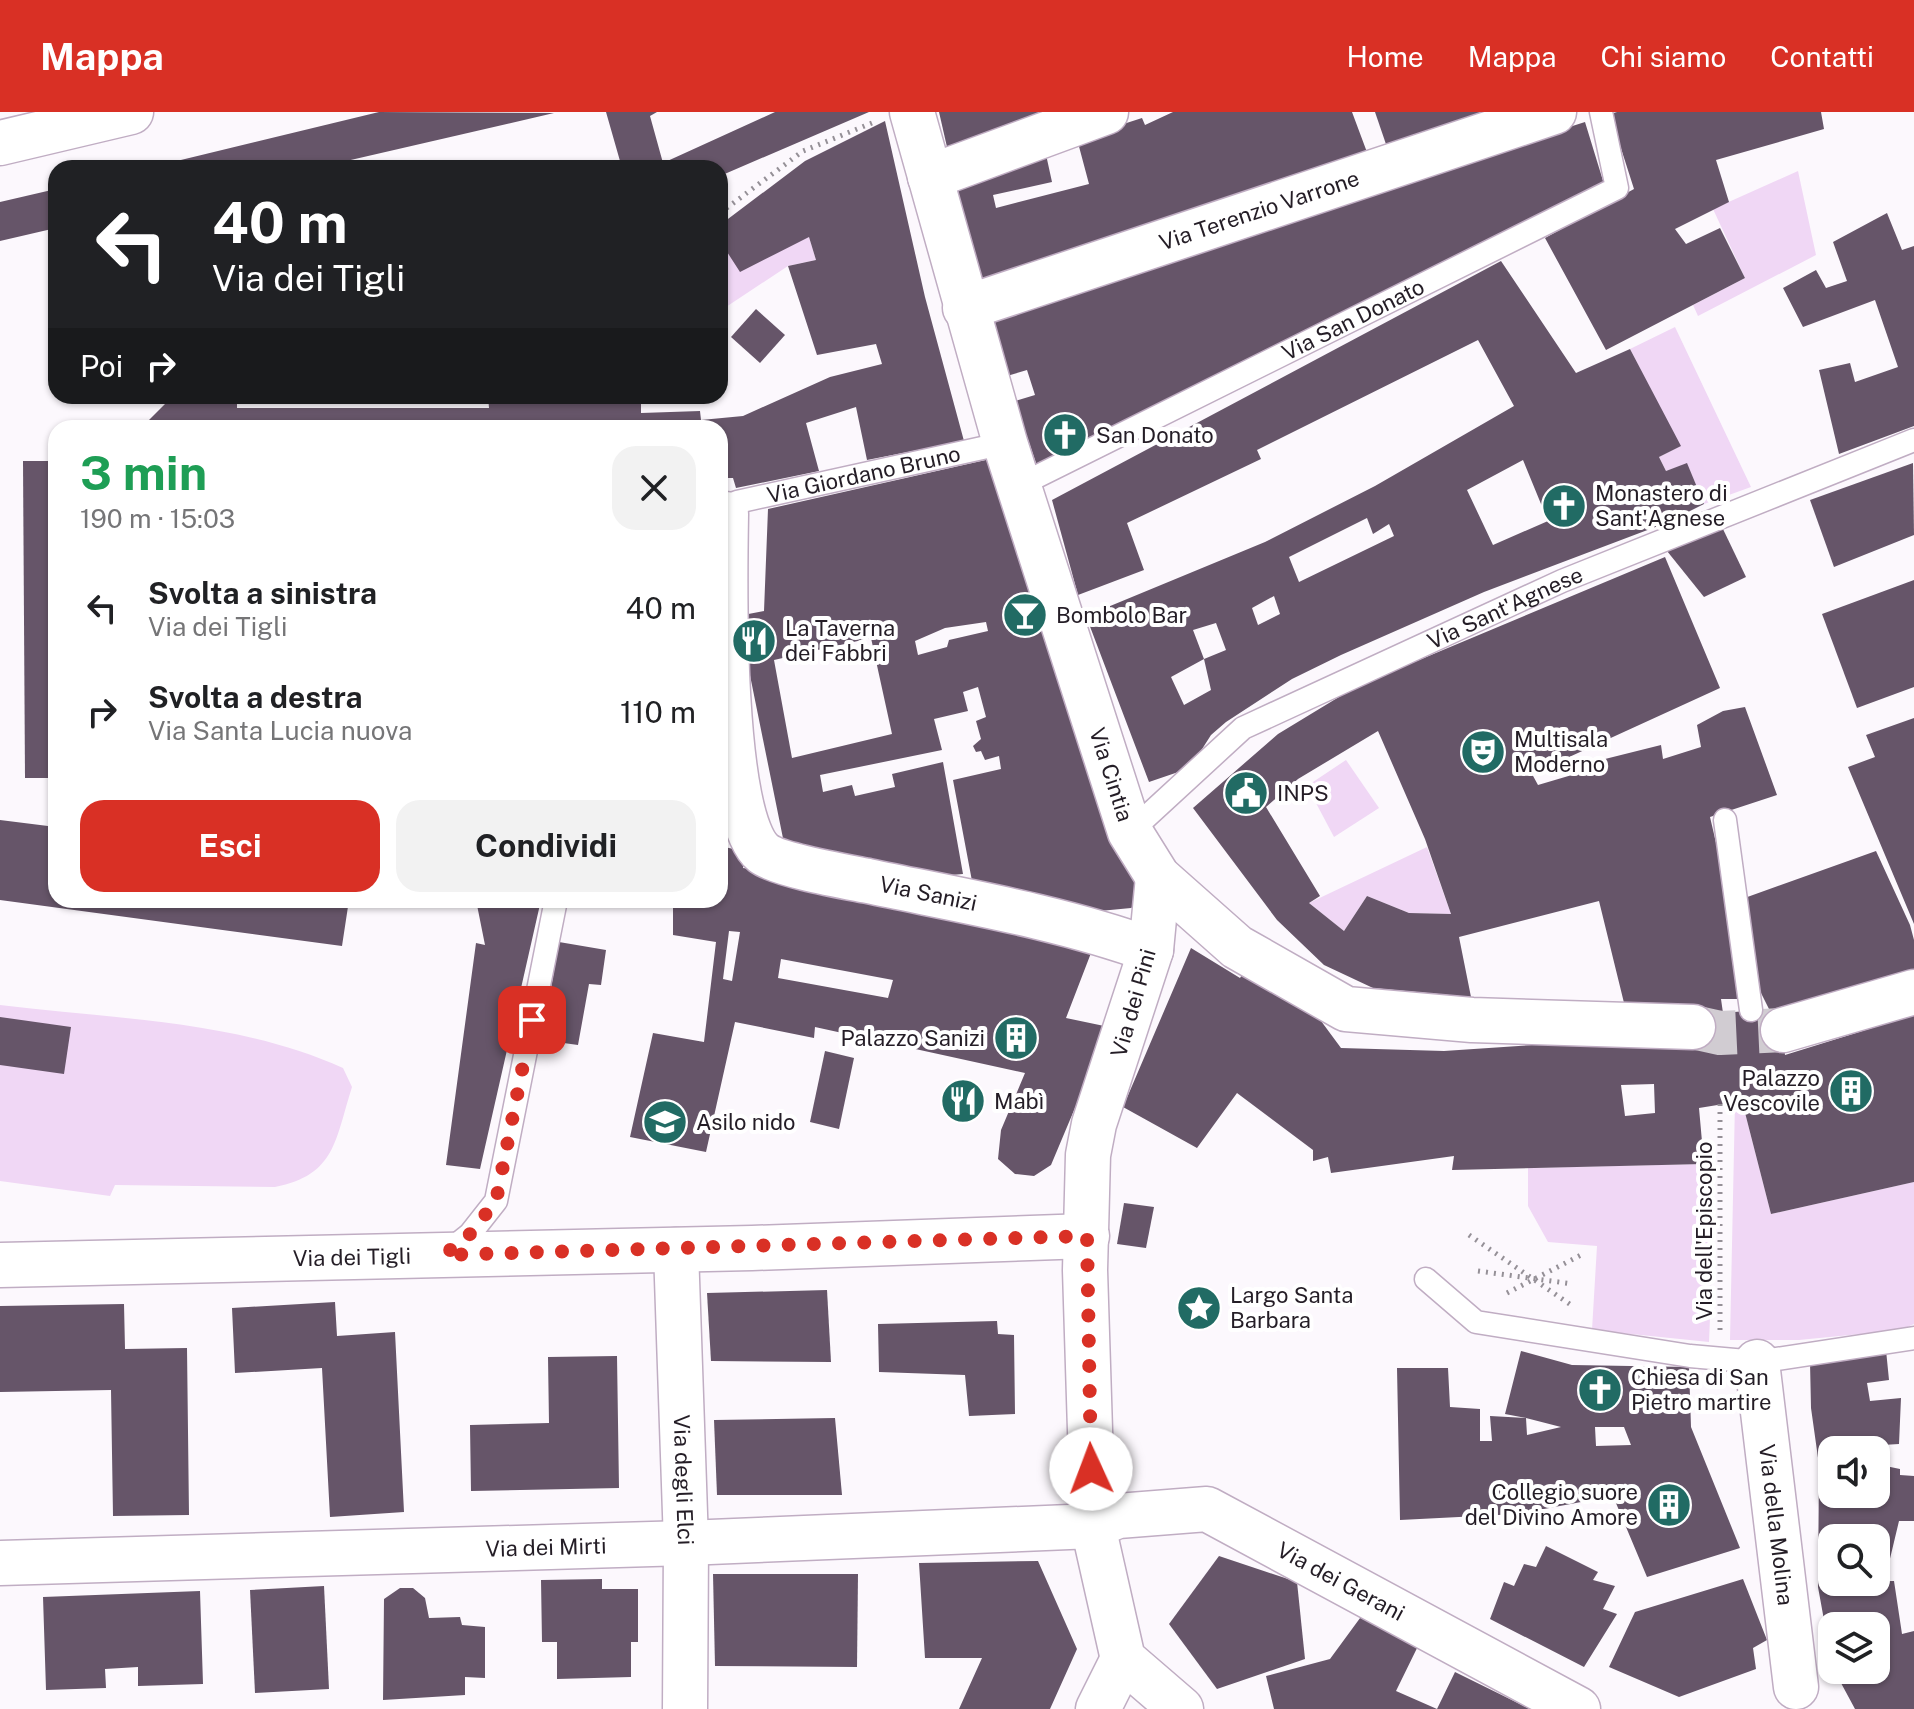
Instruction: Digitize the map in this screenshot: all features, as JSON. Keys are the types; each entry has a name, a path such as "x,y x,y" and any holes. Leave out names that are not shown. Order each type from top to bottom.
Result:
{"street":[{"path":"0,143 131,112"},
{"path":"930,177 1106,112"},
{"name":"Via Terenzio Varrone","path":"965,308 1554,112"},
{"name":"Via Cintia","path":"894,117 930,177 1005,443 1130,832 1158,877 1237,947 1346,1009 1472,1020 1693,1027"},
{"path":"728,752 730,797"},
{"name":"Via Sanizi","path":"730,797 764,854 827,873 1090,928 1151,950"},
{"name":"Via dei Pini","path":"1093,1526 1088,1155 1094,1124 1151,950 1158,877"},
{"path":"1767,1020 1914,992"},
{"name":"Via dei Tigli","path":"0,1265 676,1250 1087,1236"},
{"name":"Via degli Elci","path":"676,1250 686,1543 685,1709"},
{"name":"Via della Molina","path":"1739,1361 1796,1687"},
{"name":"Via dei Gerani","path":"1093,1526 1118,1516 1207,1509 1578,1709"},
{"path":"1093,1526 1123,1659 1181,1709"},
{"name":"Via dei Mirti","path":"0,1563 686,1543 1093,1526"},
{"path":"1098,1709 1123,1659"}],"lane":[{"name":"Via San Donato","path":"1020,485 1617,188 1601,112"},
{"name":"Via Sant'Agnese","path":"1130,832 1243,728 1562,581 1914,440"},
{"name":"Via Giordano Bruno","path":"728,512 737,502 1005,443"},
{"path":"1725,820 1767,1020"},
{"path":"444,1255 470,1234 496,1201 554,908"},
{"path":"1426,1279 1476,1322 1739,1361 1914,1338"}],"path":[{"path":"728,207 803,151 894,117"},
{"name":"Via dell'Episcopio","path":"1720,1104 1739,1361"},
{"path":"1469,1235 1583,1313"},
{"path":"1502,1296 1581,1255"},
{"path":"1478,1271 1573,1284"}],"shaded area":[{"path":"1798,171 1816,255 1698,316 1693,305 1745,278 1713,209"},
{"path":"809,237 816,260 788,266 728,306 728,241"},
{"path":"1675,327 1751,487 1704,504 1687,464 1666,471 1659,457 1680,446 1630,349"},
{"path":"1346,760 1379,808 1334,837 1307,786"},
{"path":"1427,847 1451,914 1409,913 1367,896 1344,931 1309,903"},
{"path":"0,1005 130,1018 218,1031 302,1052 343,1068 352,1087 336,1139 322,1164 310,1174 275,1187 115,1185 110,1196 0,1181"},
{"path":"1742,1101 1771,1214 1914,1182 1914,1324 1901,1330 1799,1340 1730,1340 1735,1102"},
{"path":"1704,1164 1714,1222 1709,1342 1592,1330 1597,1246 1548,1242 1528,1206 1528,1168"}],"building":[{"path":"379,112 554,113 351,160 181,160"},
{"path":"606,112 657,112 650,116 662,160 620,160"},
{"path":"775,112 869,112 728,173 728,160 670,160"},
{"path":"939,112 1043,112 947,147"},
{"path":"1173,112 1352,112 1374,171 978,293 950,182 1045,150 1052,182 993,195 996,208 1089,184 1077,139 1142,118 1145,125"},
{"path":"1375,112 1511,112 1389,153"},
{"path":"1821,112 1824,129 1716,160 1729,202 1675,229 1686,244 1720,228 1745,278 1606,350 1545,238 1634,189 1610,114"},
{"path":"885,121 925,297 964,441 867,460 856,407 806,423 819,471 736,488 733,478 728,478 728,420 701,420 743,416 830,377 882,364 876,344 817,355 788,266 816,260 809,237 740,272 728,253 728,219 805,161"},
{"path":"1585,122 1604,184 1038,469 1015,401 1035,395 1027,370 1007,376 988,312"},
{"path":"48,191 48,230 0,241 0,202"},
{"path":"1887,213 1902,250 1914,246 1914,426 1839,454 1819,370 1850,363 1855,382 1898,367 1875,300 1803,327 1783,288 1816,270 1826,288 1847,281 1833,242"},
{"path":"1501,261 1576,373 1630,349 1681,446 1659,457 1666,471 1687,463 1704,504 1666,523 1484,592 1292,679 1211,735 1190,768 1149,782 1086,616 1265,542 1375,486 1514,406 1478,340 1257,450 1261,459 1127,523 1144,570 1078,595 1052,500","holes":["1523,460 1548,521 1493,545 1467,490","1367,518 1373,534 1389,524 1394,536 1299,582 1289,557","1274,596 1280,614 1258,625 1252,608","1216,623 1226,650 1204,659 1193,630","1204,659 1211,690 1184,705 1171,677"]},
{"path":"756,309 785,335 760,363 731,337"},
{"path":"165,404 237,404 237,408 489,408 489,404 641,404 641,413 700,411 701,420 149,420"},
{"path":"990,459 1143,901 1131,908 1058,915 972,881 953,780 1001,769 999,756 985,760 981,751 976,752 973,746 981,739 976,721 986,717 978,687 963,692 968,711 934,719 942,750 820,775 823,792 852,785 855,796 895,787 892,774 943,762 963,874 951,875 952,880 786,853 738,616 764,611 768,509","holes":["986,622 988,631 949,640 947,647 918,655 915,641 945,628","871,638 892,734 792,758 774,660"]},
{"path":"23,461 48,461 48,778 25,778"},
{"path":"1913,463 1914,535 1834,567 1810,500"},
{"path":"1722,527 1746,577 1704,597 1667,551"},
{"path":"1665,557 1720,688 1532,774 1538,785 1582,772 1582,767 1601,765 1601,760 1661,745 1663,759 1701,747 1697,725 1723,711 1745,707 1777,795 1710,817 1742,954 1737,999 1721,999 1723,1013 1769,1009 1759,989 1739,900 1876,851 1910,925 1914,940 1914,971 1823,1003 1814,998 1779,1008 1785,1055 1914,1015 1914,1182 1771,1214 1742,1101 1699,1108 1704,1164 1452,1170 1454,1156 1331,1173 1328,1157 1313,1161 1313,1150 1237,1093 1197,1148 1123,1107 1191,948 1240,978 1248,966 1307,1002 1341,1048 1444,1051 1563,1043 1626,1011 1599,901 1459,937 1471,997 1373,988 1324,965 1277,920 1193,808 1278,734 1357,686","holes":["1378,731 1425,839 1451,914 1409,913 1367,896 1344,931 1309,903 1320,896 1266,807 1298,779","1654,1084 1655,1113 1625,1116 1621,1085"]},
{"path":"1914,580 1914,687 1857,708 1822,614"},
{"path":"1914,718 1914,924 1848,767 1875,757 1866,735"},
{"path":"0,820 48,826 48,906 0,900"},
{"path":"728,848 747,852 743,868 796,875 1096,940 1066,1018 1109,1027 1051,1165 1034,1176 1015,1174 998,1159 1001,1130 1025,1073 815,1027 814,1038 735,1022 706,1152 630,1137 653,1033 704,1042 716,942 673,935 673,908 728,908","holes":["729,931 740,932 732,981 723,979","781,959 893,980 888,998 778,978"]},
{"path":"59,908 348,908 342,946"},
{"path":"478,908 539,908 480,1169 446,1165 476,943 485,945"},
{"path":"559,942 606,950 601,985 589,984 578,1045 542,1040"},
{"path":"0,1017 71,1027 64,1074 0,1065"},
{"path":"825,1051 854,1058 839,1129 810,1122"},
{"path":"1124,1203 1154,1207 1146,1248 1117,1244"},
{"path":"827,1290 831,1362 711,1361 707,1293"},
{"path":"335,1302 337,1336 395,1332 404,1512 330,1517 322,1368 235,1373 232,1308"},
{"path":"124,1304 125,1349 187,1348 189,1515 113,1516 111,1390 0,1392 0,1306"},
{"path":"997,1321 998,1334 1014,1335 1015,1414 969,1416 965,1375 879,1372 878,1324"},
{"path":"1886,1350 1889,1380 1867,1383 1870,1401 1901,1398 1899,1444 1890,1445 1890,1436 1818,1436 1818,1458 1811,1408 1810,1362"},
{"path":"1521,1351 1572,1365 1689,1367 1691,1427 1740,1548 1647,1577 1613,1496 1518,1514 1400,1520 1397,1368 1448,1368 1450,1407 1480,1409 1480,1441 1492,1441 1490,1416 1526,1418 1505,1414","holes":["1526,1418 1561,1427 1527,1435","1595,1427 1624,1427 1631,1445 1596,1446"]},
{"path":"617,1356 619,1488 471,1491 470,1425 549,1423 548,1357"},
{"path":"835,1418 842,1495 717,1495 714,1420"},
{"path":"1890,1467 1900,1469 1900,1475 1914,1476 1914,1521 1899,1521 1890,1559 1890,1524 1819,1524 1819,1508 1890,1508"},
{"path":"1546,1546 1598,1572 1593,1580 1615,1586 1603,1609 1617,1614 1584,1667 1490,1619 1504,1582 1514,1586 1524,1564 1536,1567"},
{"path":"1219,1556 1297,1582 1305,1659 1217,1689 1169,1624"},
{"path":"1038,1561 1077,1649 1050,1709 959,1709 982,1658 925,1658 919,1563"},
{"path":"713,1574 858,1574 857,1667 715,1666"},
{"path":"602,1579 602,1589 638,1589 638,1642 631,1642 631,1677 557,1679 557,1642 542,1642 541,1580"},
{"path":"1743,1579 1767,1640 1753,1648 1756,1669 1679,1697 1609,1667 1635,1612"},
{"path":"1890,1581 1894,1581 1902,1634 1914,1631 1914,1709 1855,1709 1842,1684 1890,1684 1890,1612 1823,1612 1820,1596 1890,1596"},
{"path":"324,1586 329,1689 255,1693 250,1590"},
{"path":"400,1588 413,1588 425,1598 429,1618 460,1617 462,1625 485,1627 485,1678 465,1677 465,1695 383,1700 384,1599"},
{"path":"200,1591 203,1684 138,1686 138,1667 105,1669 106,1688 46,1690 43,1597"},
{"path":"1363,1614 1420,1642 1396,1691 1437,1709 1274,1709 1266,1676 1330,1659"},
{"path":"1455,1672 1530,1709 1437,1709"}],"tunnel":[{"path":"1693,1027 1720,1033 1783,1030"}],"place":[{"name":"San Donato","path":"1065,435"},
{"name":"Monastero di Sant'Agnese","path":"1564,506"},
{"name":"Bombolo Bar","path":"1025,615"},
{"name":"La Taverna dei Fabbri","path":"754,641"},
{"name":"Multisala Moderno","path":"1483,752"},
{"name":"INPS","path":"1246,793"},
{"name":"Palazzo Sanizi","path":"1016,1038"},
{"name":"Palazzo Vescovile","path":"1851,1091"},
{"name":"Mabì","path":"963,1101"},
{"name":"Asilo nido","path":"665,1122"},
{"name":"Largo Santa Barbara","path":"1199,1308"},
{"name":"Chiesa di San Pietro martire","path":"1600,1390"},
{"name":"Collegio suore del Divino Amore","path":"1669,1505"}],"route":[{"path":"532,1020 496,1201 470,1234 444,1255 1087,1236 1085,1270 1091,1469"}]}
